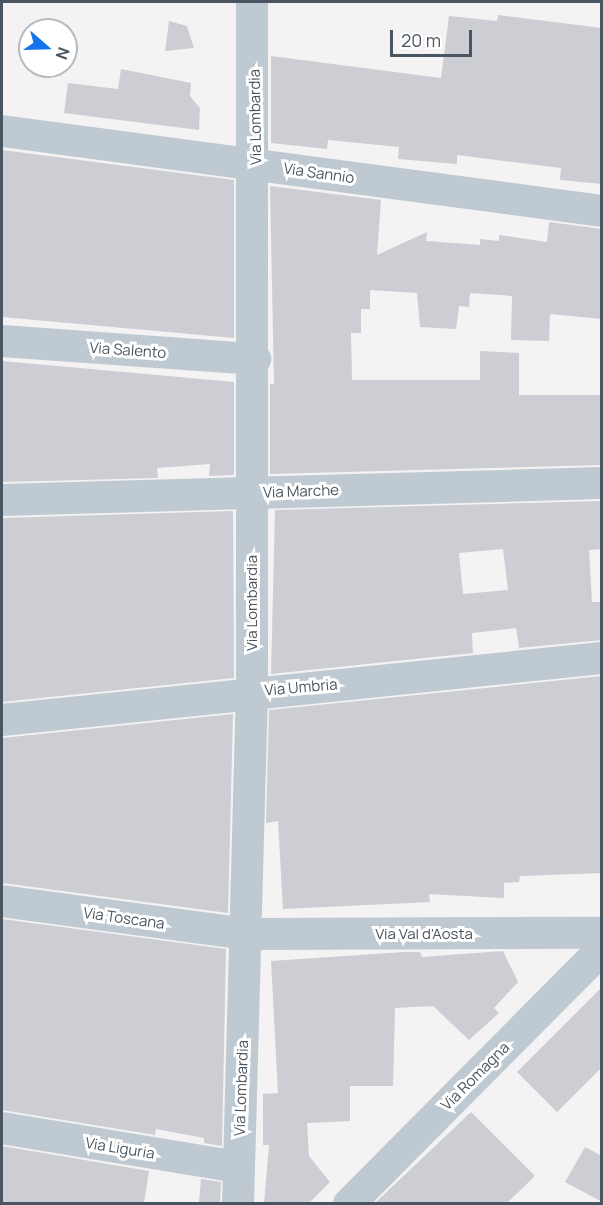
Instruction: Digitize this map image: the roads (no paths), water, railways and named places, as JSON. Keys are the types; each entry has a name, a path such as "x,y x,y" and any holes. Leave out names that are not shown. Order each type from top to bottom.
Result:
{"street":[{"name":"Via Lombardia","path":"238,1203 252,691 256,164 252,2"},
{"name":"Via Sannio","path":"2,131 602,211"},
{"name":"Via Salento","path":"2,341 255,359"},
{"name":"Via Marche","path":"2,500 602,483"},
{"name":"Via Umbria","path":"2,720 252,691 602,658"},
{"name":"Via Toscana","path":"2,901 246,934"},
{"name":"Via Val d'Aosta","path":"246,934 602,933"},
{"name":"Via Romagna","path":"349,1203 602,949"},
{"name":"Via Liguria","path":"2,1128 238,1167"}]}
